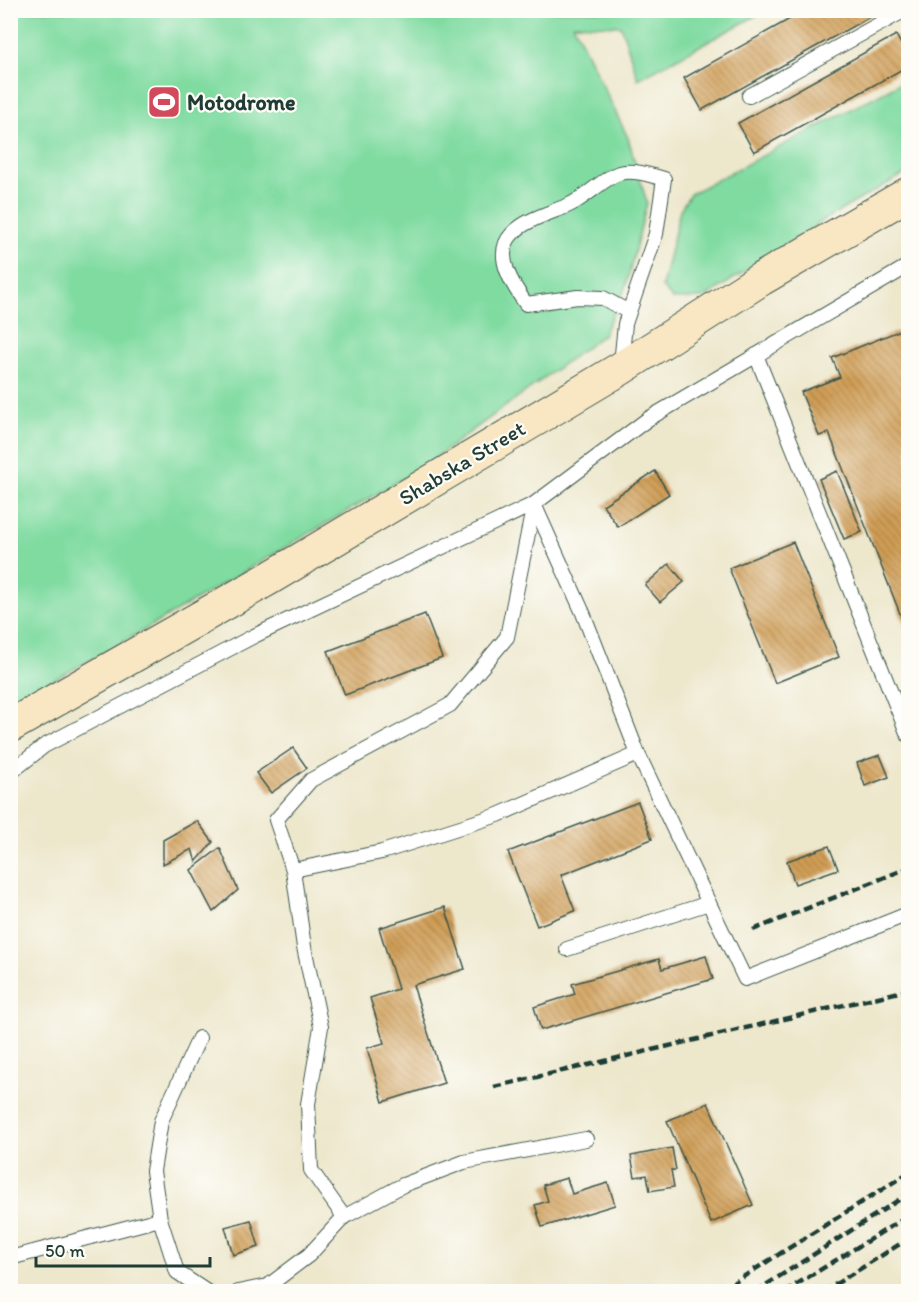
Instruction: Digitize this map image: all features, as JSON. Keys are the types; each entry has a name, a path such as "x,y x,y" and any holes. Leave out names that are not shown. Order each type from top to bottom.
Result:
{"street":[{"name":"Shabska Street","path":"10,726 268,579 620,369 761,279 909,194"}],"lane":[{"path":"749,96 905,10"},
{"path":"620,369 625,324 656,234 664,179 642,173 619,173 571,205 538,217 511,234 505,252 508,279 526,304 578,297 603,298 629,312"},
{"path":"10,773 44,746 244,642 534,504 648,419 909,266"},
{"path":"756,355 909,735"},
{"path":"534,504 583,613 638,754 746,980 909,914"},
{"path":"344,1217 310,1170 308,1104 321,1027 304,947 293,870 276,820 311,780 450,705 507,636 534,504"},
{"path":"293,870 382,852 498,815 638,754"},
{"path":"567,949 709,903"},
{"path":"199,1038 161,1121 153,1171 160,1219 177,1272 207,1292"},
{"path":"238,1292 268,1286 309,1255 344,1217 403,1185 464,1162 586,1138"},
{"path":"10,1258 160,1219"}],"green space":[{"path":"11,11 765,11 638,79 621,26 573,24 628,138 647,203 626,286 603,335 421,468 120,644 11,703"},
{"path":"908,79 908,172 824,220 704,298 673,299 662,287 680,210 690,194"}],"building":[{"path":"806,10 882,10 702,110 684,78"},
{"path":"896,35 908,57 908,66 754,152 738,123"},
{"path":"908,327 908,634 829,433 819,436 801,392 840,377 832,358"},
{"path":"655,471 669,494 618,527 603,505"},
{"path":"837,471 862,532 844,539 819,479"},
{"path":"793,542 839,657 775,683 729,568"},
{"path":"669,564 684,582 660,602 645,585"},
{"path":"425,614 442,658 345,695 328,651"},
{"path":"293,748 307,768 271,793 256,773"},
{"path":"880,755 889,777 865,786 857,763"},
{"path":"638,802 652,839 561,875 575,911 537,926 508,852"},
{"path":"197,821 213,842 196,862 192,849 163,864 163,840"},
{"path":"829,846 838,869 795,884 787,861"},
{"path":"220,848 238,890 213,912 191,870"},
{"path":"445,907 465,969 413,985 444,1083 383,1102 367,1048 384,1043 370,998 398,989 379,928"},
{"path":"706,956 713,979 541,1030 534,1007 575,994 572,984 659,959 662,969"},
{"path":"708,1103 753,1205 711,1223 667,1121"},
{"path":"672,1148 676,1170 671,1170 674,1187 650,1191 647,1175 635,1177 631,1156"},
{"path":"567,1178 572,1194 608,1183 615,1205 542,1227 535,1205 548,1201 543,1185"},
{"path":"251,1220 259,1247 233,1255 225,1227"}],"railway":[{"path":"753,930 908,868"},
{"path":"494,1087 908,990"},
{"path":"719,1292 908,1173"},
{"path":"755,1292 908,1194"},
{"path":"784,1292 908,1216"},
{"path":"823,1292 908,1239"}],"place":[{"name":"Motodrome","path":"164,102"}]}
